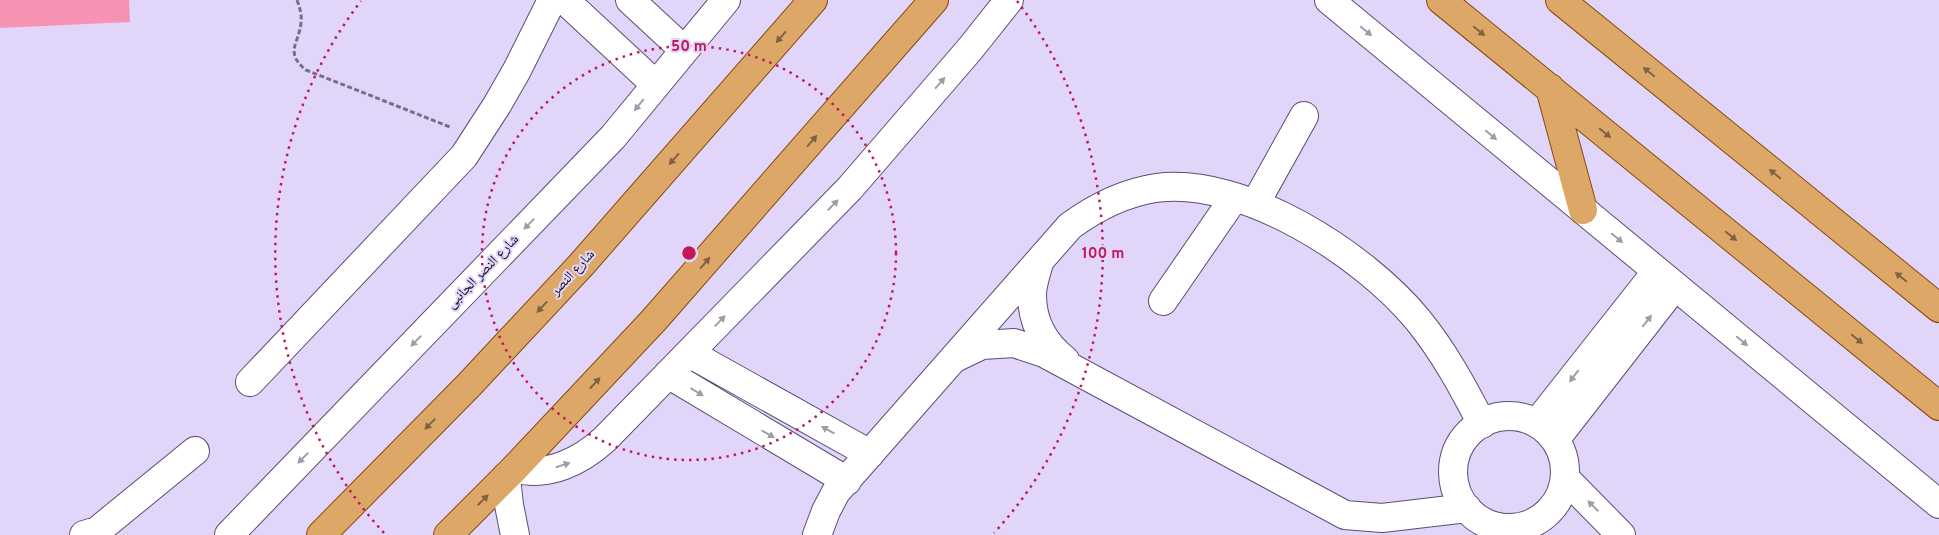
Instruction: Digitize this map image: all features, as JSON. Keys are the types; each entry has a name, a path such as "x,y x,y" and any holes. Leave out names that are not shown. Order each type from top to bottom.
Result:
{"main road":[{"name":"شارع النصر","path":"321,535 468,385 582,264 813,0"},
{"path":"448,535 511,472 654,320 934,0"},
{"path":"1441,0 1939,406"},
{"path":"1560,0 1939,308"},
{"path":"1550,88 1583,210"}],"street":[{"path":"630,0 684,50"},
{"name":"شارع النصر الجانبى","path":"228,535 613,138 726,0"},
{"path":"515,535 509,505 511,472 559,467 576,461 592,451 605,439 850,188 970,49 1009,0"},
{"path":"1329,0 1939,504"},
{"path":"250,382 464,156 517,70 566,2 656,85"},
{"path":"1163,301 1244,201 1304,116"},
{"path":"817,535 836,492 1070,226 1089,212 1133,192 1157,188 1183,187 1209,190 1244,201 1300,226 1332,244 1363,266 1417,319 1461,381 1482,424"},
{"path":"1039,263 1032,293 1035,324 1050,348 1079,371"},
{"path":"1546,432 1666,278"},
{"path":"953,359 982,345 1014,343 1044,354 1346,515 1382,518 1467,508"},
{"path":"689,353 870,454"},
{"path":"668,374 847,481"},
{"path":"726,409 743,382"},
{"path":"1509,416 1523,418 1546,432 1559,446 1564,462 1565,478 1561,494 1552,508 1540,519 1526,526 1510,528 1494,526 1479,519 1467,508 1458,494 1454,479 1454,462 1459,447 1469,434 1482,424 1495,418 1509,416"},
{"path":"84,535 97,531 195,451"},
{"path":"1565,478 1621,535"},
{"path":"1526,526 1557,535"}],"path":[{"path":"297,0 301,11 301,24 294,44 294,52 296,59 306,70 476,138"}],"shaded area":[{"path":"0,0 129,0 130,22 0,28"}]}
